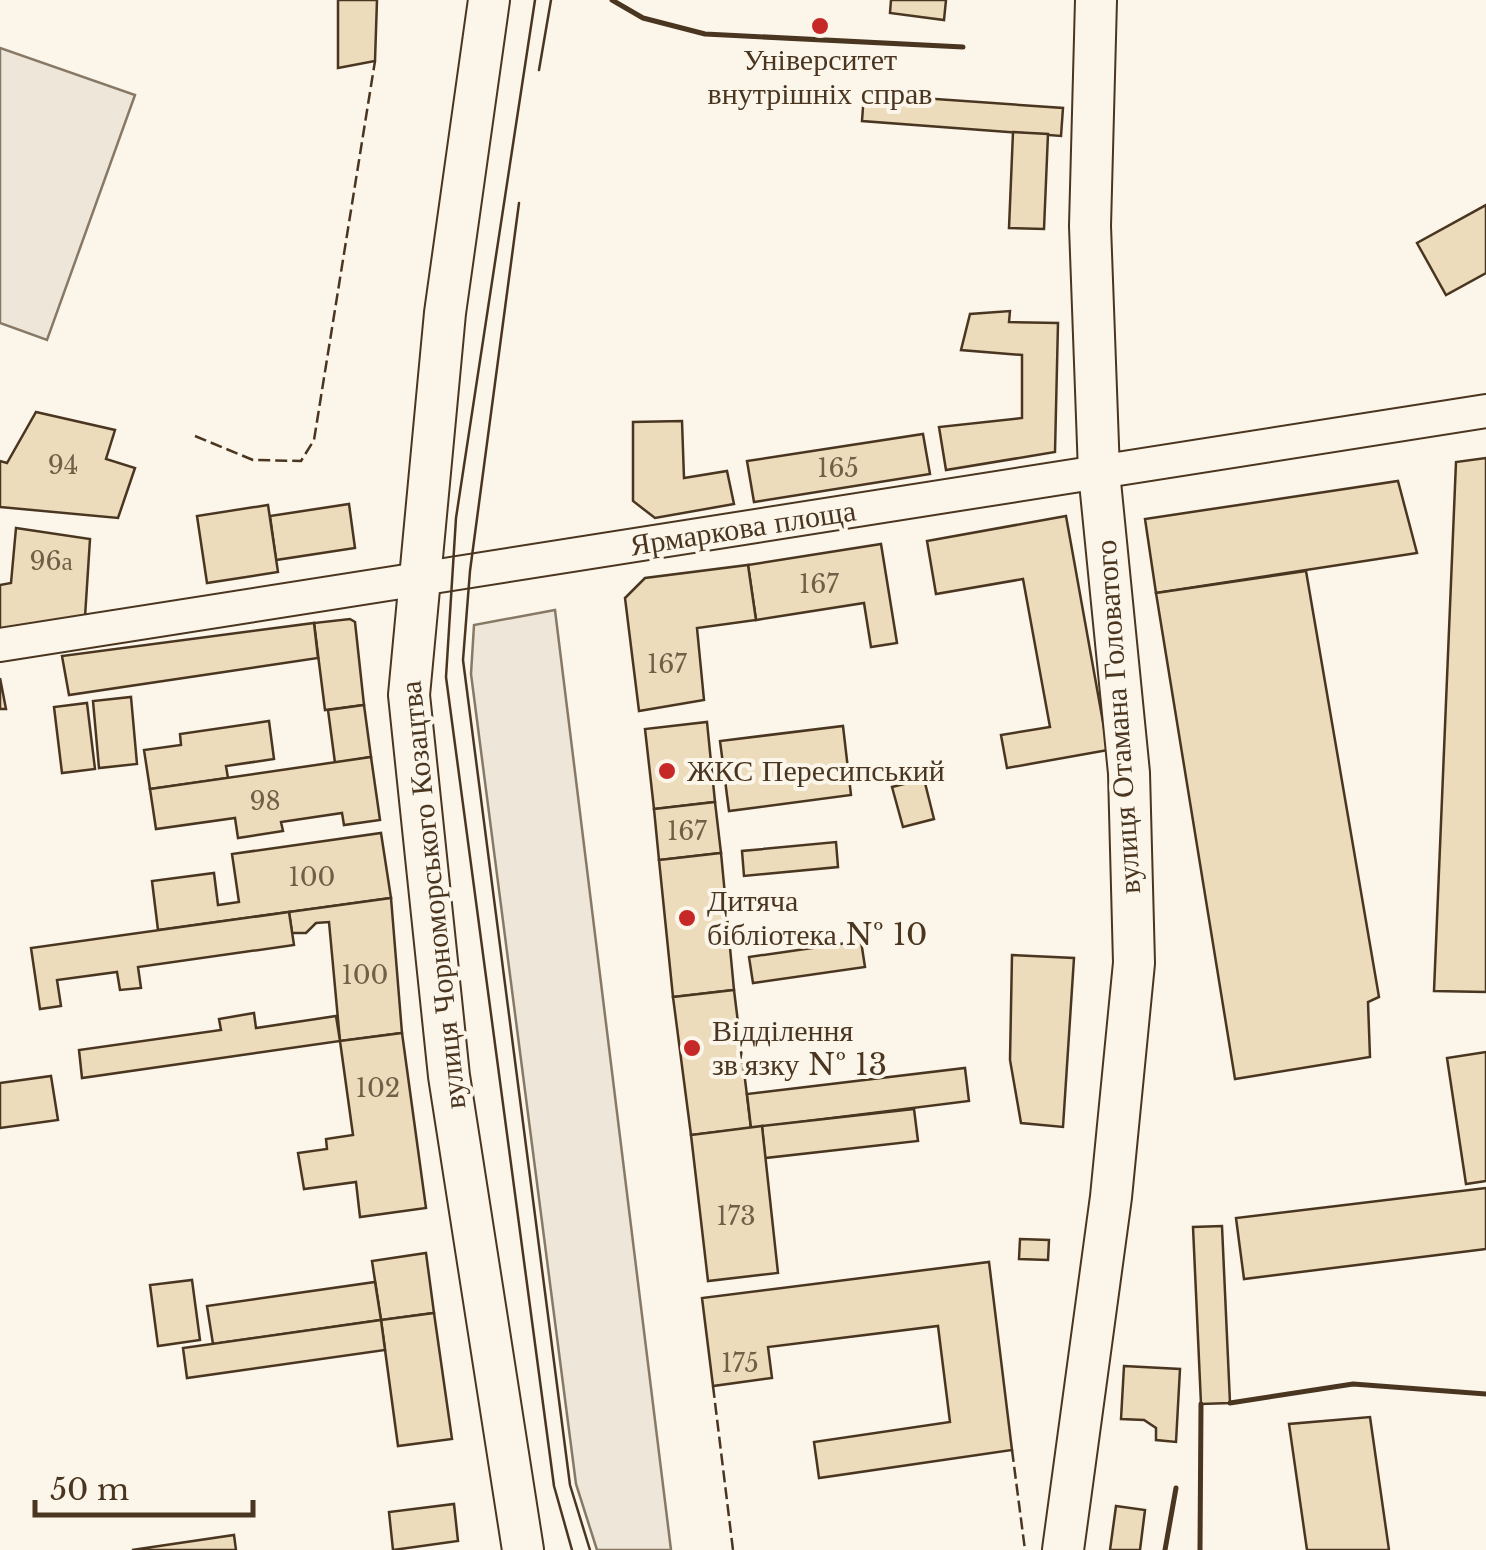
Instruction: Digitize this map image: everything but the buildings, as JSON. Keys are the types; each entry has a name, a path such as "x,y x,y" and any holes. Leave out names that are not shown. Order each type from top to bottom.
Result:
{"main road":[{"name":"вулиця Чорноморського Козацтва","path":"489,0 446,312 409,695 449,1076 523,1550"},
{"name":"вулиця Отамана Головатого","path":"1063,1550 1111,1197 1134,963 1129,773 1098,472 1090,226 1096,0"}],"street":[{"name":"Ярмаркова площа","path":"0,645 1486,412"}],"shaded area":[{"path":"0,48 135,95 47,340 0,323"},
{"path":"555,610 671,1550 597,1550 576,1484 471,674 474,625"}],"tram line":[{"path":"535,0 456,518 446,677 554,1486 572,1550"},
{"path":"539,70 551,0"},
{"path":"519,203 470,571 463,660 570,1485 590,1550"}],"fence":[{"path":"195,436 253,460 301,461 314,440 375,61"},
{"path":"713,1386 733,1550"},
{"path":"1012,1450 1025,1550"}],"wall":[{"path":"612,0 643,18 705,34 963,47"},
{"path":"1230,1403 1353,1384 1486,1394"},
{"path":"1200,1550 1201,1404"},
{"path":"1165,1550 1176,1488"}],"place":[{"name":"Університет внутрішніх справ","path":"820,26"},
{"name":"ЖКС Пересипський","path":"667,771"},
{"name":"Дитяча бібліотека № 10","path":"687,918"},
{"name":"Відділення зв'язку № 13","path":"692,1048"}]}
